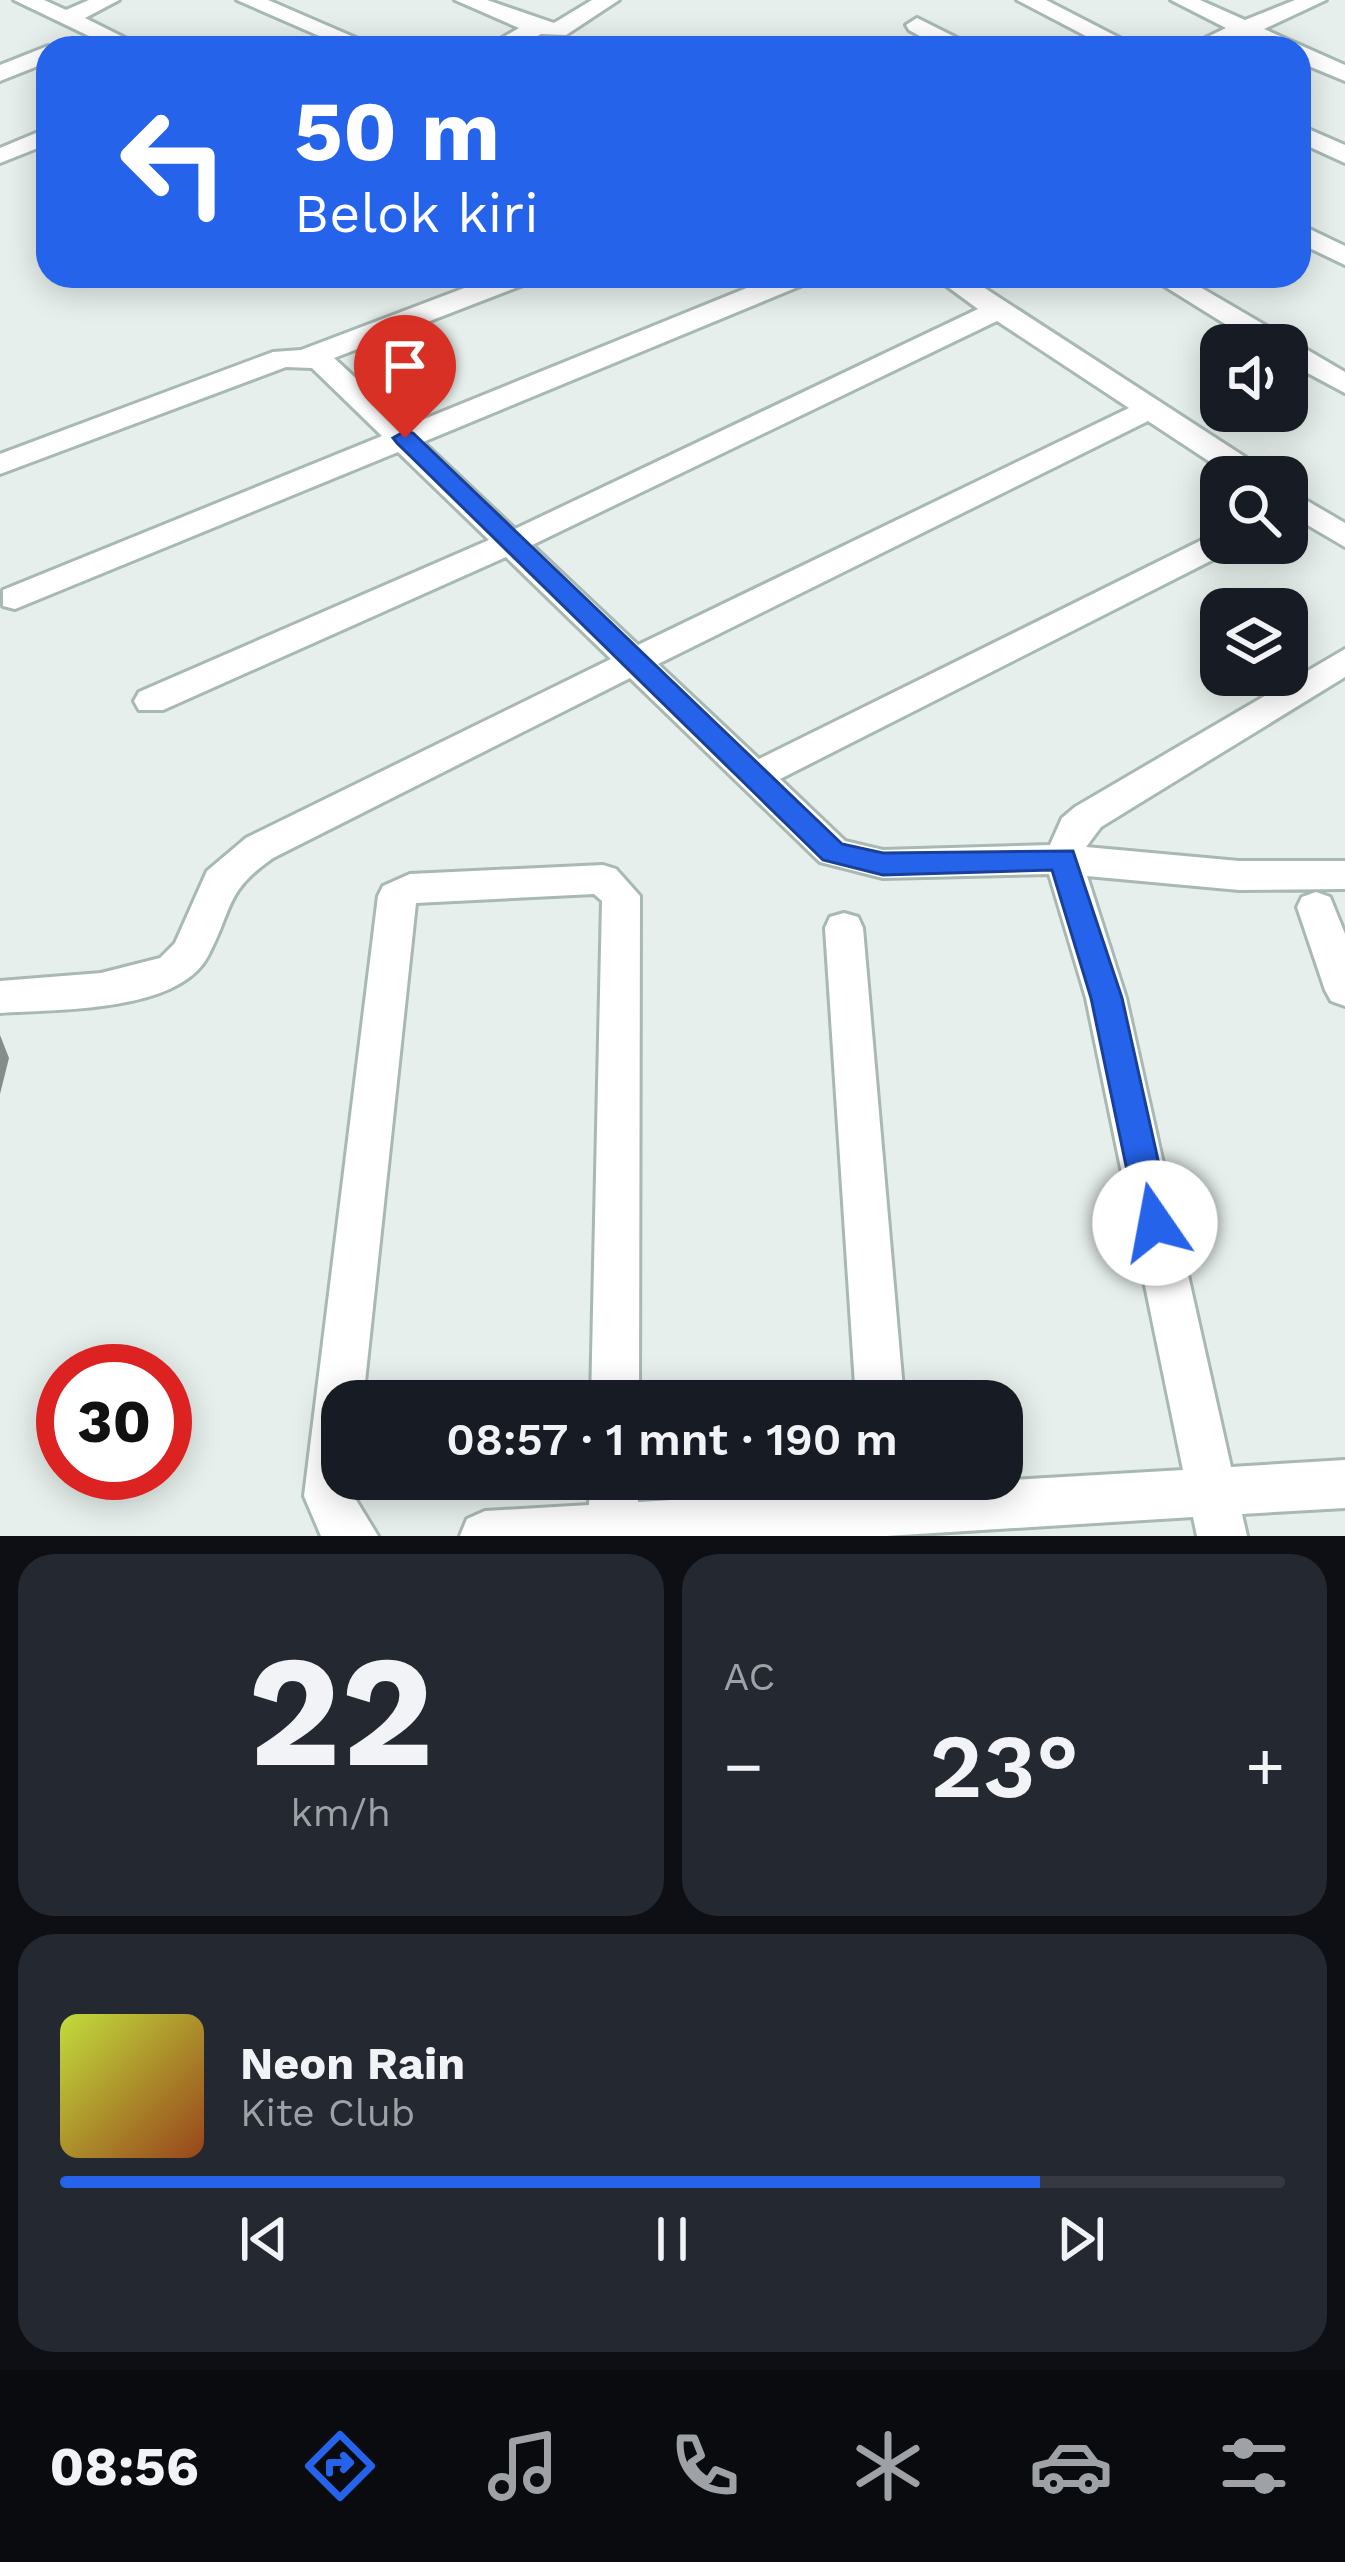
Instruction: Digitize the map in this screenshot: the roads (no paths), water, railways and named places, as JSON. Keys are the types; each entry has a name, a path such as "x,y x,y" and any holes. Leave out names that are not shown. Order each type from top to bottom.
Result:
{"street":[{"path":"25,0 106,36"},
{"path":"66,18 108,0"},
{"path":"248,0 337,36"},
{"path":"466,0 558,30 608,0"},
{"path":"1028,0 1102,36"},
{"path":"1182,0 1261,36"},
{"path":"1228,36 1315,0"},
{"path":"917,26 936,36"},
{"path":"520,36 538,27"},
{"path":"84,36 95,31"},
{"path":"0,74 36,58"},
{"path":"1311,58 1345,74"},
{"path":"1311,138 1345,155"},
{"path":"4,156 36,141"},
{"path":"1311,239 1345,257"},
{"path":"0,465 268,363 310,357 490,288"},
{"path":"15,598 771,288"},
{"path":"964,288 1221,456"},
{"path":"1182,288 1243,324"},
{"path":"151,701 513,542 998,310"},
{"path":"310,357 329,364 833,852 883,864 1063,859 1162,873 1259,879 1345,875"},
{"path":"1308,362 1345,384"},
{"path":"0,997 161,976 187,957 211,897 225,875 246,857 634,658 1150,410"},
{"path":"1308,514 1343,533"},
{"path":"755,776 1200,554"},
{"path":"1217,1514 1106,998 1063,859 1075,828 1088,817 1345,661"},
{"path":"341,1380 397,896 410,889 603,879 621,896 615,1380"},
{"path":"1316,907 1345,990"},
{"path":"844,928 878,1380"},
{"path":"960,1500 1217,1514 1345,1484"},
{"path":"330,1500 345,1534 353,1536"},
{"path":"614,1500 614,1528"},
{"path":"485,1536 614,1528 853,1500"}]}
